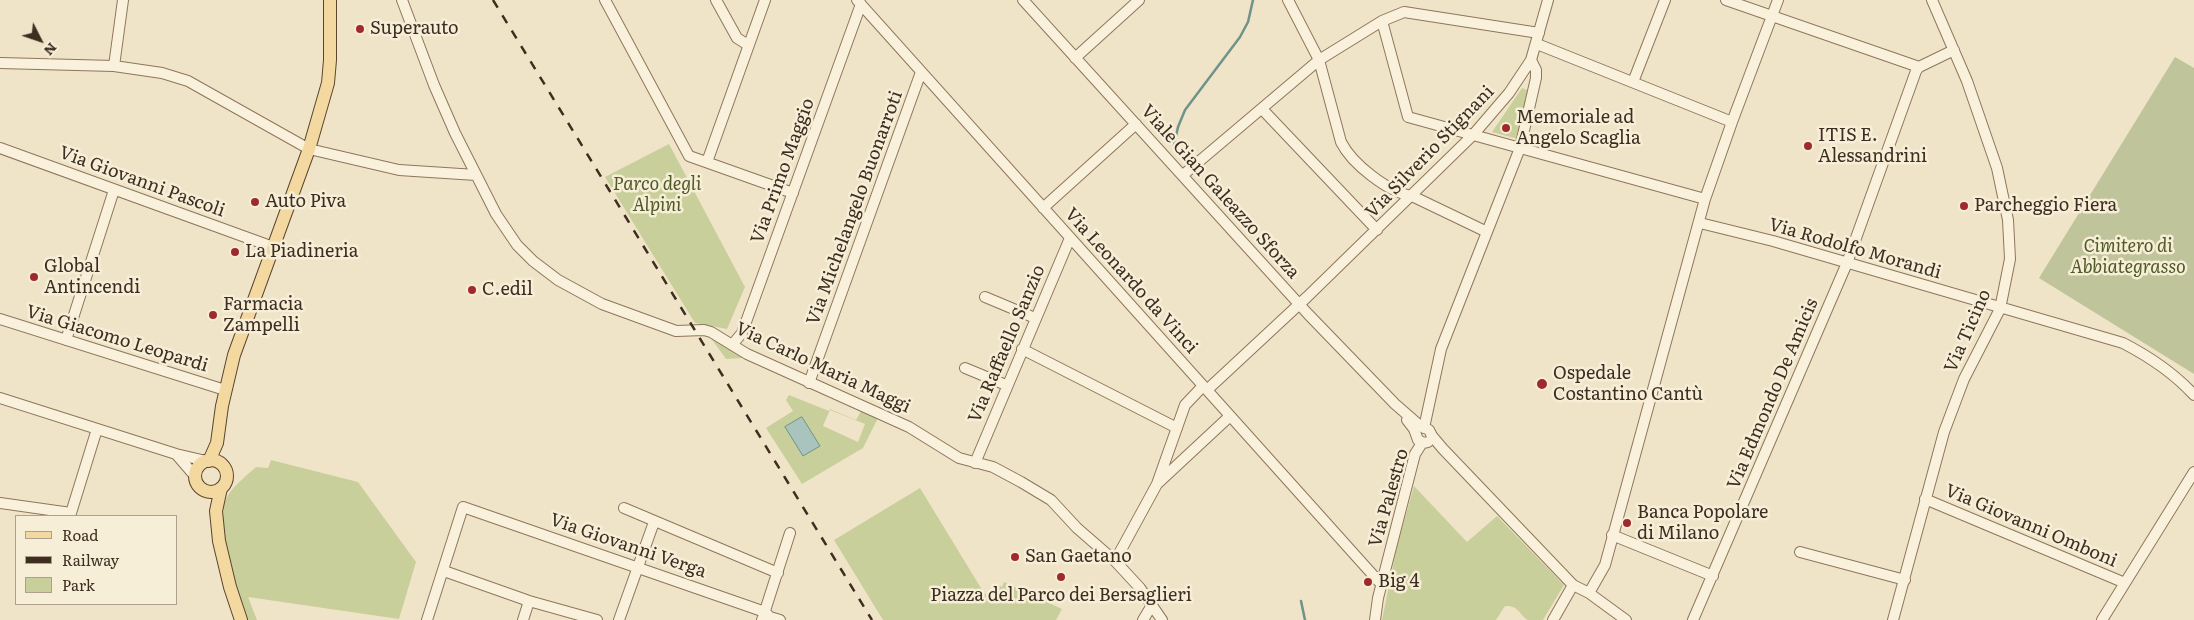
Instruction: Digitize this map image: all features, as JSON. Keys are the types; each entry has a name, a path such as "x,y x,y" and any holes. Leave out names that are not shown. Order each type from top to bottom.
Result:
{"main road":[{"path":"221,488 211,492 204,490 198,486 195,476 198,466 207,461 216,443 225,390 234,355 309,149 330,71 330,0"},
{"path":"216,443 226,475 216,511 224,566 242,620"},
{"path":"207,461 222,465"},
{"path":"204,490 216,511"}],"street":[{"path":"114,66 123,0"},
{"name":"Via Carlo Maria Maggi","path":"402,0 434,86 476,175 496,214 517,245 533,261 578,292 620,312 676,332 708,330 747,354 909,427 960,458 997,468 1051,500 1077,528 1115,561 1152,605 1162,620"},
{"path":"605,0 689,156 793,193"},
{"path":"716,0 737,38 748,45"},
{"path":"707,162 764,0"},
{"name":"Viale Gian Galeazzo Sforza","path":"1023,0 1182,176 1424,437 1443,449 1573,586"},
{"path":"1075,58 1139,0"},
{"path":"1288,0 1320,60 1341,142 1347,153 1367,172 1403,195 1412,196 1486,232"},
{"name":"Via Silverio Stignani","path":"1157,484 1186,405 1300,304 1377,230 1473,135 1509,94 1531,60 1548,0"},
{"path":"1633,82 1665,0"},
{"path":"1726,0 1919,67 1954,50"},
{"path":"1589,593 1605,565 1700,223 1705,199 1778,0"},
{"name":"Via Ticino","path":"1893,620 1925,499 1953,404 2000,309 2010,259 2010,233 2006,205 1990,147 1954,50 1932,0"},
{"name":"Via Leonardo da Vinci","path":"859,2 1381,584"},
{"name":"Via Primo Maggio","path":"732,345 742,334 859,2"},
{"path":"1182,176 1320,60 1382,20 1404,12 1538,39 1633,82 1732,122"},
{"path":"1382,20 1408,117 1705,199"},
{"name":"Via Palestro","path":"1375,620 1381,584 1415,454 1424,437 1441,348 1520,148 1536,78 1536,70 1531,60"},
{"path":"0,63 114,66 162,73 188,81 309,149 399,170 476,175"},
{"name":"Via Edmondo De Amicis","path":"1693,620 1847,263 1919,67"},
{"name":"Via Michelangelo Buonarroti","path":"809,383 921,72"},
{"path":"1262,109 1377,230"},
{"path":"1043,208 1136,124"},
{"name":"Via Giovanni Pascoli","path":"0,148 273,247"},
{"path":"66,340 114,190"},
{"name":"Via Rodolfo Morandi","path":"1700,223 1773,241 2000,309 2046,320 2123,343 2159,363 2181,380 2194,394"},
{"name":"Via Raffaello Sanzio","path":"975,463 1006,385 1070,238"},
{"path":"985,297 1035,318"},
{"name":"Via Giacomo Leopardi","path":"0,319 225,390"},
{"path":"1022,349 1177,428"},
{"path":"965,368 1006,385"},
{"path":"0,398 176,454 207,461"},
{"path":"1115,561 1157,484 1230,416"},
{"path":"0,504 71,512 97,429"},
{"path":"176,454 195,476"},
{"path":"2102,620 2194,472"},
{"name":"Via Giovanni Omboni","path":"1925,499 2125,583"},
{"name":"Via Giovanni Verga","path":"444,571 463,507 637,566 764,616 780,620"},
{"path":"624,508 778,573"},
{"path":"619,620 654,522"},
{"path":"764,616 790,533"},
{"path":"1612,535 1713,576"},
{"path":"1800,552 1905,580"},
{"path":"427,620 444,571 529,601 597,620"},
{"path":"1553,620 1573,586 1589,593 1626,620"},
{"path":"523,620 529,601"},
{"path":"1143,620 1152,605"}],"green space":[{"name":"Cimitero di Abbiategrasso","path":"2175,57 2194,68 2194,374 2039,278"},
{"path":"1522,88 1530,91 1518,139 1492,132"},
{"name":"Parco degli Alpini","path":"669,144 745,287 727,329 695,323 605,177"},
{"path":"708,334 744,358 726,359"},
{"path":"789,395 829,411 830,409 856,420 861,411 878,418 863,448 802,484 766,428 793,411 786,400","holes":["830,410 865,424 858,442 823,426"]},
{"path":"271,460 358,482 416,562 399,619 248,597 257,620 247,620 238,593 225,539 224,508 229,493 236,485 256,467 268,468"},
{"path":"1414,486 1467,542 1497,516 1564,585 1543,620 1528,620 1513,607 1505,606 1496,620 1382,620 1397,546"},
{"path":"920,488 984,593 991,596 996,584 1002,587 1004,582 1062,609 1056,620 883,620 834,540"}],"water":[{"path":"802,417 820,446 803,456 785,427"}],"waterway":[{"path":"1174,145 1178,127 1185,110 1240,37 1248,22 1253,0"},
{"path":"1301,601 1305,620"}],"railway":[{"path":"493,0 872,620"}],"place":[{"name":"Superauto","path":"360,29"},
{"name":"Memoriale ad Angelo Scaglia","path":"1506,128"},
{"name":"ITIS E. Alessandrini","path":"1808,146"},
{"name":"Auto Piva","path":"255,202"},
{"name":"Parcheggio Fiera","path":"1964,206"},
{"name":"La Piadineria","path":"235,252"},
{"name":"Global Antincendi","path":"34,277"},
{"name":"C.edil","path":"472,290"},
{"name":"Farmacia Zampelli","path":"213,315"},
{"name":"Ospedale Costantino Cantù","path":"1542,384"},
{"name":"Banca Popolare di Milano","path":"1627,523"},
{"name":"San Gaetano","path":"1015,557"},
{"name":"Piazza del Parco dei Bersaglieri","path":"1061,577"},
{"name":"Big 4","path":"1368,582"}]}
